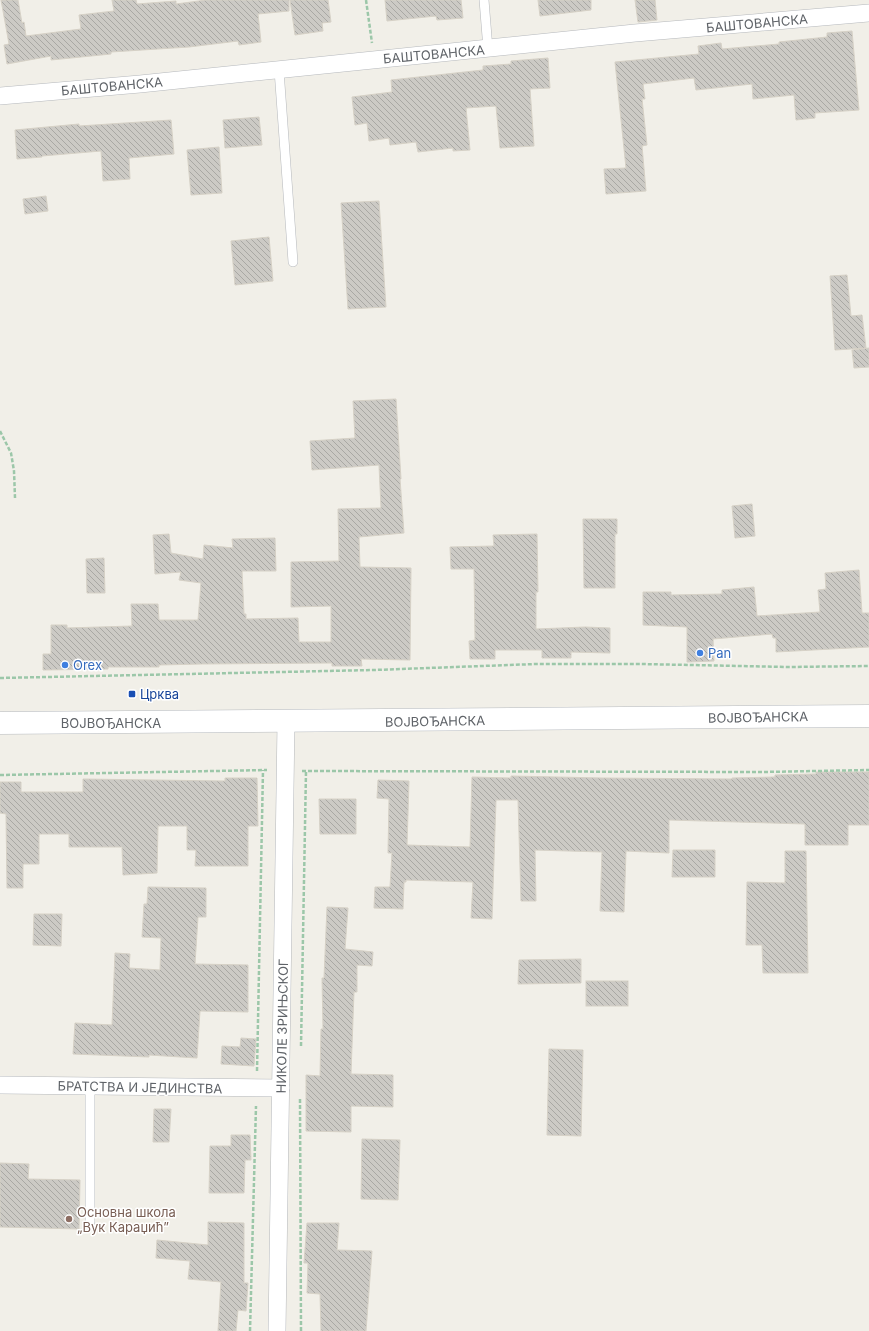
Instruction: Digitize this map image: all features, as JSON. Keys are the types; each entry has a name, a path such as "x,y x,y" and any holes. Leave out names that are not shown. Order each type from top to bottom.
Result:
{"main road":[{"name":"ВОЈВОЂАНСКА","path":"0,723 286,722 869,716"}],"street":[{"name":"БАШТОВАНСКА","path":"0,96 140,84 635,33 869,13"},
{"name":"НИКОЛЕ ЗРИЊСКОГ","path":"277,1331 286,722"},
{"name":"БРАТСТВА И ЈЕДИНСТВА","path":"0,1085 281,1088"}],"lane":[{"path":"484,0 488,49"},
{"path":"279,70 293,262"},
{"path":"90,1086 90,1222"}],"path":[{"path":"366,0 374,59"},
{"path":"0,431 11,453 14,471 15,498"},
{"path":"0,678 536,664 640,664 788,667 869,666"},
{"path":"250,1331 257,1088 263,770"},
{"path":"0,775 263,770 762,772 869,770"},
{"path":"301,1052 306,771"},
{"path":"300,1098 301,1331"}],"building":[{"path":"1,0 18,0 26,36 81,29 79,15 114,11 112,0 136,0 137,4 176,1 176,4 206,0 289,0 289,11 258,14 261,42 239,45 238,41 189,47 111,52 111,54 51,60 51,56 7,64 4,45 9,44"},
{"path":"290,0 328,0 331,22 322,23 323,31 295,35"},
{"path":"385,0 461,0 463,18 437,20 436,16 387,21"},
{"path":"538,0 591,0 591,10 540,16"},
{"path":"635,0 655,0 657,20 638,22"},
{"path":"852,31 859,110 815,113 815,118 796,120 794,95 753,99 752,84 696,90 694,78 643,84 645,99 642,99 647,145 642,146 646,191 606,194 604,169 626,168 615,62 699,54 698,46 721,43 722,49 779,44 779,42 827,37 827,33"},
{"path":"548,58 550,88 530,89 534,146 500,148 496,106 466,108 470,150 453,151 453,148 418,152 416,142 390,145 389,138 369,141 367,123 355,125 352,97 392,92 391,80 483,70 483,66 511,64 511,61"},
{"path":"259,117 262,145 225,148 223,120"},
{"path":"171,120 174,154 129,158 130,179 103,181 101,151 17,159 15,130 79,124 79,126"},
{"path":"219,147 222,193 191,195 187,150"},
{"path":"46,196 48,211 25,214 23,199"},
{"path":"379,201 386,307 348,309 341,203"},
{"path":"269,237 273,281 235,285 231,241"},
{"path":"847,275 851,316 862,315 866,348 835,350 830,276"},
{"path":"869,348 869,367 854,368 852,350"},
{"path":"396,399 404,533 359,537 360,567 411,568 410,660 361,659 362,666 332,666 332,663 201,664 159,665 159,667 108,667 108,669 43,670 43,654 51,654 51,625 67,625 67,628 132,626 131,604 158,604 159,620 198,620 201,583 179,580 181,572 155,574 153,535 169,534 171,553 203,559 204,545 233,548 232,539 275,538 276,571 242,571 244,614 246,614 246,619 298,618 299,642 331,642 331,606 291,607 291,562 339,561 338,509 381,508 379,465 312,470 310,441 355,438 353,401"},
{"path":"752,504 755,536 735,538 732,506"},
{"path":"583,519 617,519 617,534 615,534 615,588 584,588"},
{"path":"537,534 538,592 536,592 536,629 585,627 610,628 610,653 571,652 571,658 542,658 542,650 495,650 495,659 470,659 469,641 475,640 474,569 451,569 450,547 494,546 493,535"},
{"path":"104,558 105,593 87,593 86,559"},
{"path":"859,570 862,613 869,613 869,647 776,652 776,638 773,638 772,634 713,639 714,661 687,662 687,627 643,625 643,592 671,592 671,595 722,594 722,590 754,587 757,616 820,612 818,590 826,589 825,573"},
{"path":"816,772 869,772 869,825 848,825 848,845 805,845 805,824 669,820 669,853 626,851 624,912 600,911 602,852 535,850 536,901 521,901 518,800 496,800 492,919 471,918 473,882 406,880 406,882 404,882 403,909 374,908 375,887 390,887 392,853 388,853 389,799 377,798 378,780 409,781 407,845 470,847 472,777 511,778 511,776 732,779 775,777 775,775 816,774"},
{"path":"225,778 257,778 258,826 248,826 248,866 195,866 196,850 187,850 187,826 158,826 157,873 123,875 122,847 69,847 69,834 39,834 39,864 23,864 23,888 7,888 6,814 0,813 0,782 21,782 21,792 83,792 83,779 225,781"},
{"path":"319,799 356,799 356,834 320,834"},
{"path":"673,850 715,850 715,877 672,877"},
{"path":"785,851 806,851 808,973 763,973 762,945 746,945 747,882 785,883"},
{"path":"148,887 206,888 206,917 198,917 195,964 248,965 248,1012 200,1011 197,1058 149,1055 149,1057 73,1054 75,1023 112,1025 115,953 130,954 129,968 160,970 161,938 142,937 144,904 147,904"},
{"path":"327,907 348,908 345,949 373,952 372,966 357,965 357,992 354,992 351,1074 393,1075 393,1107 351,1106 351,1132 306,1131 306,1075 320,1076 321,1029 323,1029 322,978 324,978"},
{"path":"34,914 62,914 61,946 33,945"},
{"path":"581,959 581,983 518,984 519,960"},
{"path":"586,981 628,981 628,1006 586,1006"},
{"path":"241,1038 256,1039 254,1066 221,1064 222,1046 240,1047"},
{"path":"549,1049 583,1050 581,1136 547,1135"},
{"path":"154,1109 171,1109 169,1142 153,1142"},
{"path":"231,1135 250,1135 251,1160 245,1160 244,1193 209,1193 210,1146 231,1146"},
{"path":"362,1139 400,1140 398,1200 361,1199"},
{"path":"0,1163 29,1164 28,1179 80,1180 79,1229 0,1227"},
{"path":"208,1222 244,1223 244,1283 248,1283 246,1311 238,1310 236,1331 218,1331 221,1282 188,1279 190,1261 156,1258 157,1240 208,1245"},
{"path":"307,1223 339,1223 337,1250 372,1251 366,1331 321,1331 320,1294 307,1293 308,1263 304,1263"}],"place":[{"name":"Pan","path":"700,653"},
{"name":"Orex","path":"65,665"},
{"name":"Црква","path":"132,694"},
{"name":"Основна школа „Вук Караџић”","path":"69,1219"}]}
